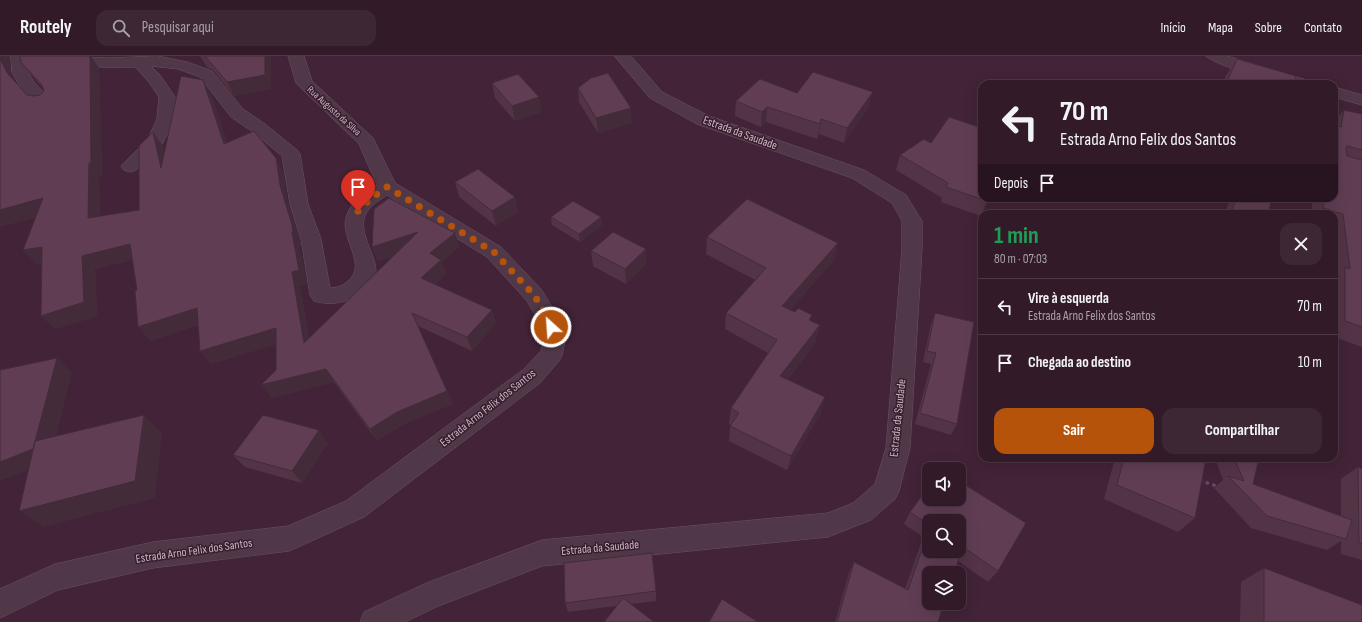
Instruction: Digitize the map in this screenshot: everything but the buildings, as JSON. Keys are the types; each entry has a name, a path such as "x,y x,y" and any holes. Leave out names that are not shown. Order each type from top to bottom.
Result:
{"street":[{"path":"19,56 20,76 44,104"},
{"path":"64,56 80,61 157,61 181,65 206,74 237,113 259,128 291,154 299,204 312,239 321,295 336,297 356,287 365,278 366,262 354,227 358,211 371,198 387,187"},
{"name":"Rua Augusto da Silva","path":"296,56 304,83 367,142 387,187"},
{"name":"Estrada da Saudade","path":"374,622 429,596 542,553 828,526 862,512 886,491 898,448 912,249 912,221 899,199 858,174 703,120 656,96 622,56"},
{"path":"1214,56 1230,63 1290,80"},
{"path":"130,166 155,142 166,119 167,97 154,78 139,62"},
{"path":"1338,93 1362,100"},
{"name":"Estrada Arno Felix dos Santos","path":"0,604 55,578 153,555 289,538 355,509 532,376 551,355 555,337 547,316 534,295 494,252 387,187"}],"path":[{"path":"1192,477 1222,488"}],"route":[{"path":"358,211 371,198 387,187 494,252 534,295 547,316 551,327"}]}
